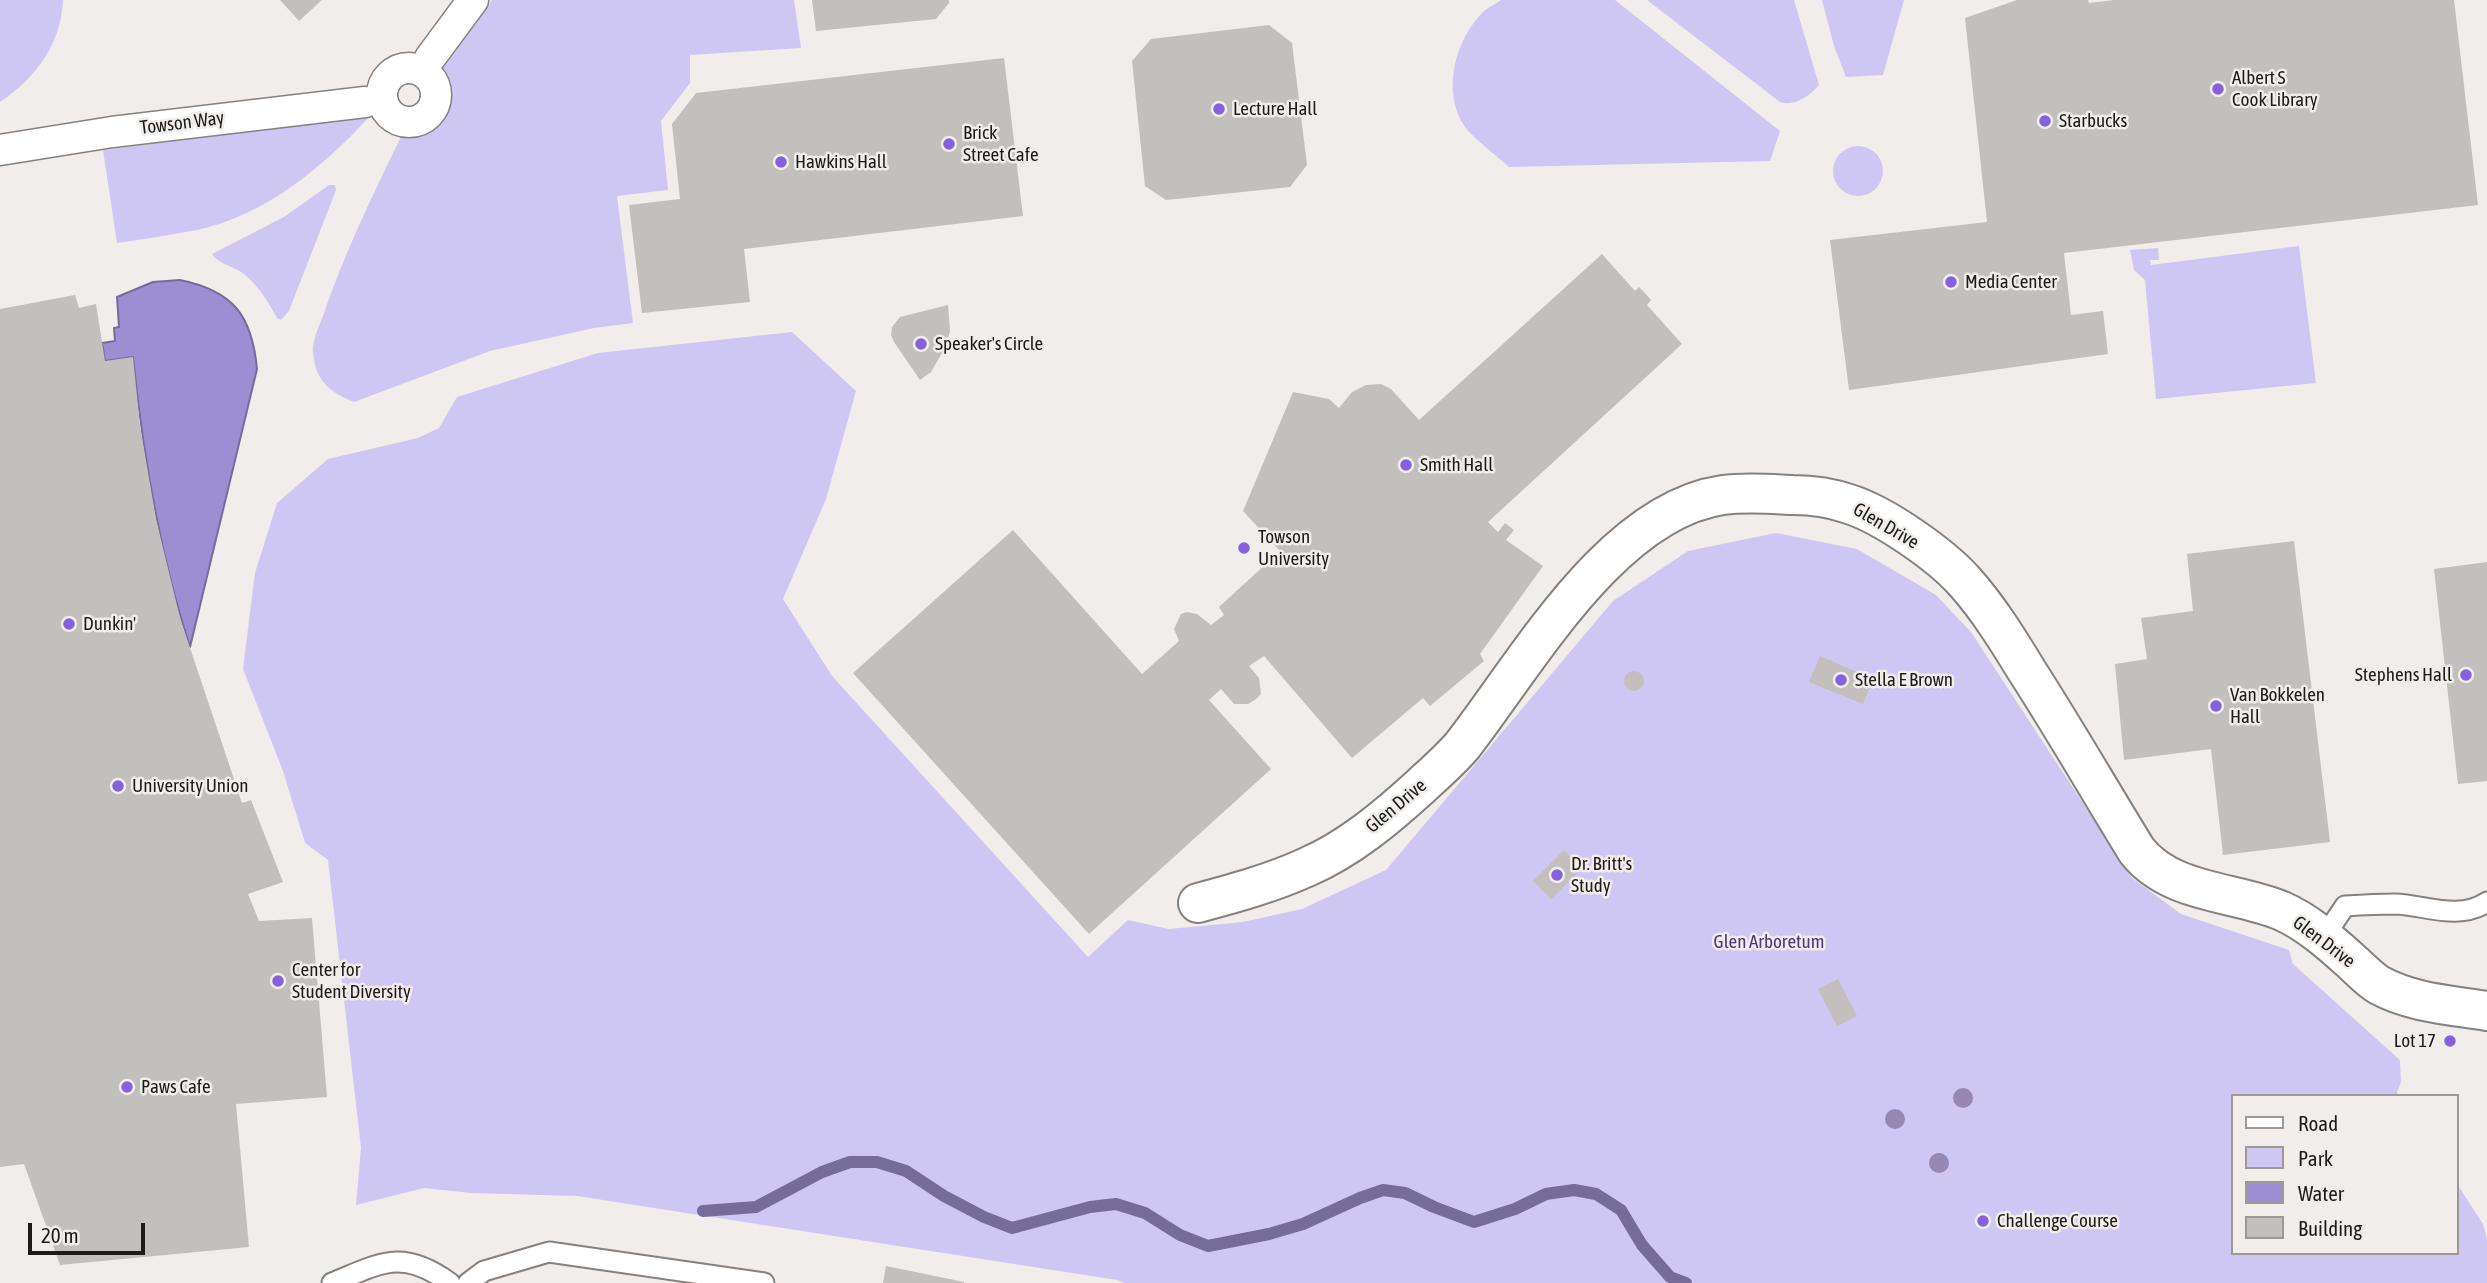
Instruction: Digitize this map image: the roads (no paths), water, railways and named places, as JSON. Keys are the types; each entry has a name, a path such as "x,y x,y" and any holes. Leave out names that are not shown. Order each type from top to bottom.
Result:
{"street":[{"path":"432,72 473,0"},
{"name":"Towson Way","path":"0,150 131,129 365,102"},
{"name":"Glen Drive","path":"1198,903 1264,885 1310,866 1396,808 1460,749 1537,643 1611,555 1662,518 1690,505 1721,496 1811,495 1851,504 1885,521 1923,547 1963,580 1994,619 2146,861 2169,877 2282,911 2324,937 2377,984 2413,999 2487,1011"}],"lane":[{"path":"2324,937 2345,906 2396,904 2453,912 2480,907 2487,902"},
{"path":"468,1283 484,1271 549,1252 665,1276 764,1283"},
{"path":"332,1283 386,1261 411,1263 436,1273 450,1283"}],"water":[{"path":"180,280 214,291 237,309 250,334 257,369 190,647 161,540 142,430 133,357 105,361 102,343 115,341 114,328 119,327 117,297 153,282"}],"waterway":[{"path":"703,1211 756,1207 822,1172 850,1162 877,1162 906,1171 944,1196 1012,1228 1090,1207 1116,1204 1145,1213 1180,1235 1208,1246 1303,1224 1383,1190 1405,1193 1474,1222 1515,1209 1546,1194 1574,1190 1596,1194 1621,1210 1642,1245 1670,1277 1686,1283"}],"place":[{"name":"Albert S Cook Library","path":"2218,89"},
{"name":"Lecture Hall","path":"1219,109"},
{"name":"Starbucks","path":"2045,121"},
{"name":"Brick Street Cafe","path":"949,144"},
{"name":"Hawkins Hall","path":"781,162"},
{"name":"Media Center","path":"1951,282"},
{"name":"Speaker's Circle","path":"921,344"},
{"name":"Smith Hall","path":"1406,465"},
{"name":"Towson University","path":"1244,548"},
{"name":"Dunkin'","path":"69,624"},
{"name":"Stephens Hall","path":"2466,675"},
{"name":"Stella E Brown","path":"1841,680"},
{"name":"Van Bokkelen Hall","path":"2216,706"},
{"name":"University Union","path":"118,786"},
{"name":"Dr. Britt's Study","path":"1557,875"},
{"name":"Center for Student Diversity","path":"278,981"},
{"name":"Lot 17","path":"2450,1041"},
{"name":"Paws Cafe","path":"127,1087"},
{"name":"Challenge Course","path":"1983,1221"}],"park label":[{"name":"Glen Arboretum","path":"1769,942"}]}
